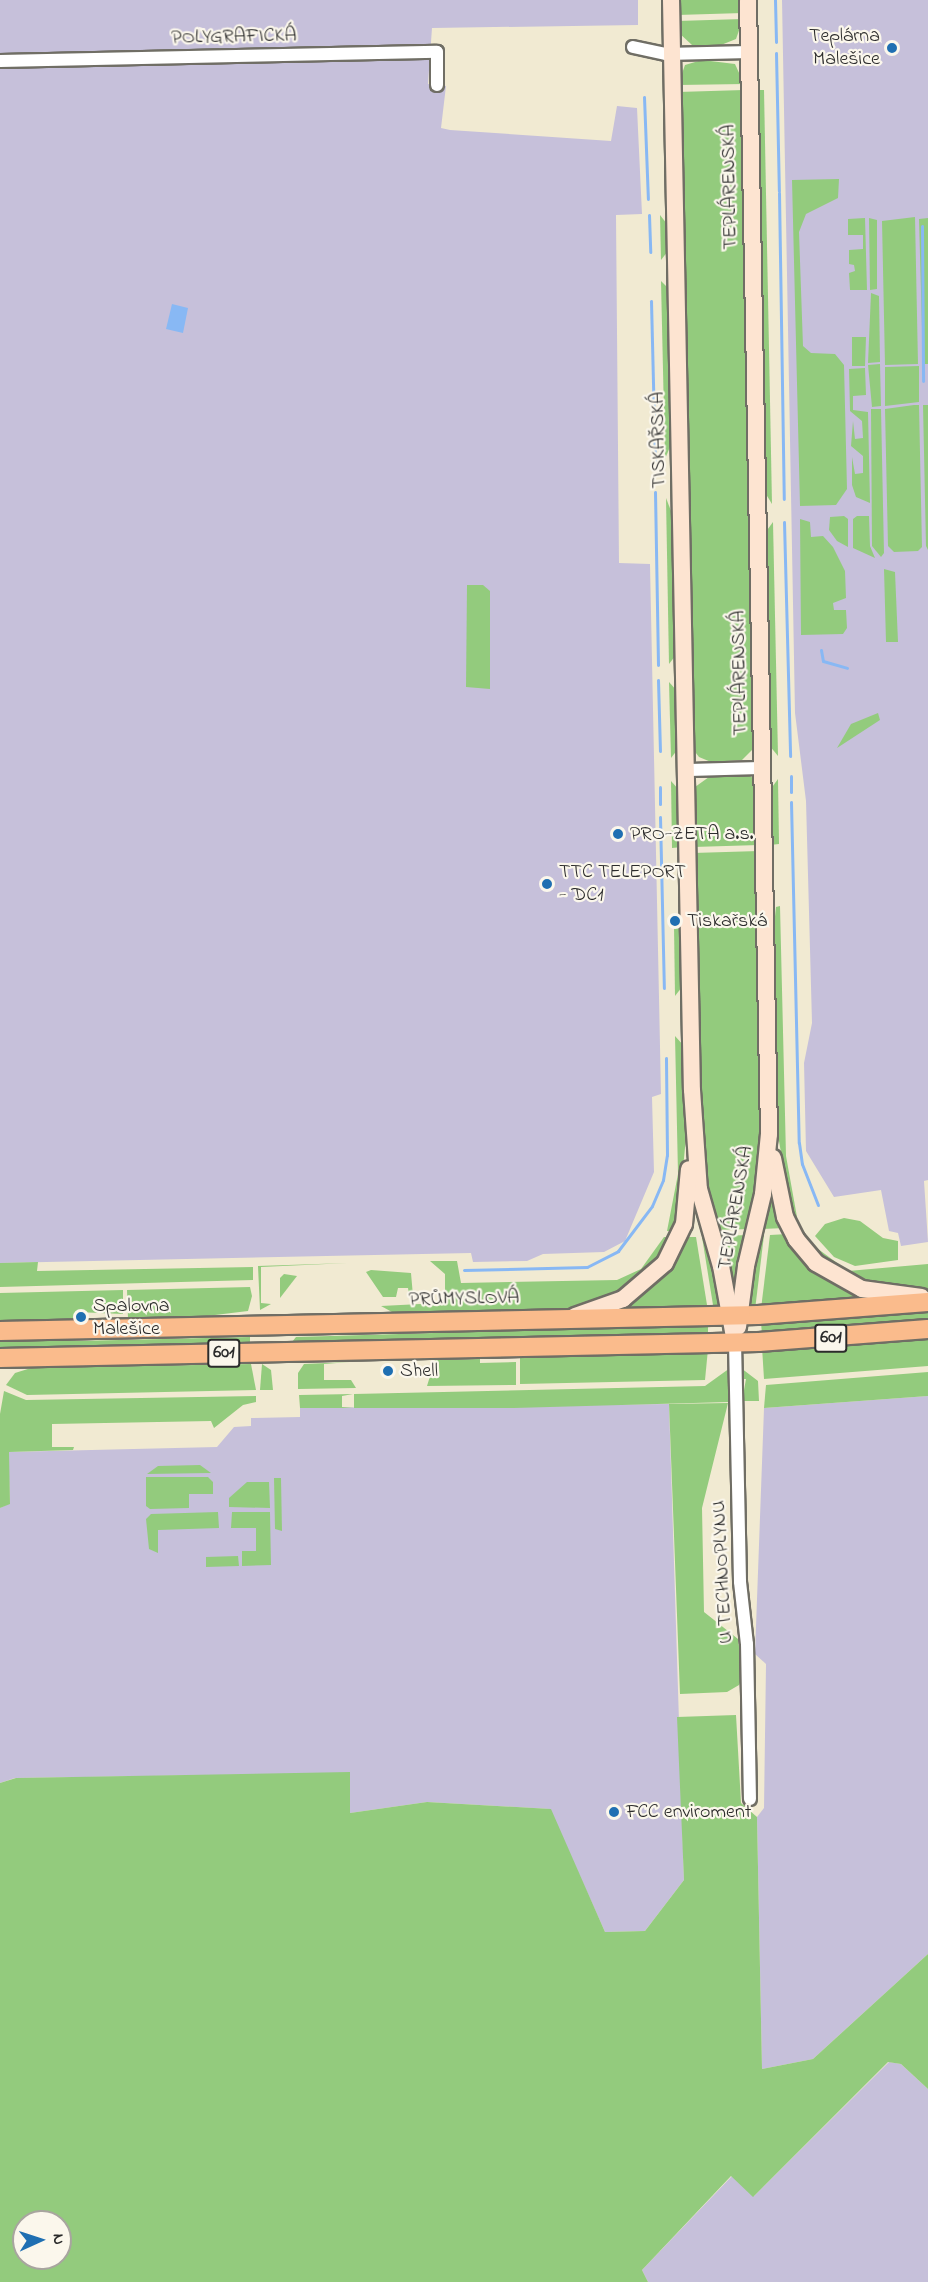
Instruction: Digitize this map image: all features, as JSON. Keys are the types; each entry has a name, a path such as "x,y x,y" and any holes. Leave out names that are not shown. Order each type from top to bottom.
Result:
{"main road":[{"name":"PRŮMYSLOVÁ","path":"0,1331 735,1316 928,1300"},
{"name":"601","path":"0,1358 735,1342 928,1329"}],"street":[{"name":"TISKAŘSKÁ","path":"671,0 692,1090 699,1189 735,1316"},
{"name":"TEPLÁRENSKÁ","path":"735,1342 735,1316 764,1194 769,1134 748,0"},
{"path":"633,46 672,54 749,52"},
{"name":"POLYGRAFICKÁ","path":"0,61 437,52 437,85"},
{"path":"686,770 763,768"},
{"path":"564,1319 628,1296 651,1278 671,1254 686,1214 692,1090"},
{"path":"769,1134 785,1217 796,1239 816,1263 862,1289 928,1300"},
{"name":"U TECHNOPLYNU","path":"735,1342 750,1799"}],"shaded area":[{"path":"0,0 638,0 638,25 432,28 428,84 446,86 441,128 450,130 611,141 617,106 637,108 642,214 616,215 619,563 650,564 661,1094 652,1097 654,1172 625,1241 604,1252 543,1254 527,1261 473,1262 471,1253 0,1263"},
{"path":"782,0 928,0 928,1180 924,1181 928,1242 901,1246 898,1233 889,1231 881,1190 834,1197 806,1151 804,1063 812,1023 806,801 795,713"},
{"path":"928,1396 928,1954 813,2059 762,2069 757,1817 764,1808 766,1664 755,1654 764,1408"},
{"path":"669,1404 684,1880 645,1931 605,1932 550,1809 427,1802 350,1813 350,1773 15,1778 0,1783 0,1508 10,1503 8,1452 217,1447 234,1427 251,1426 251,1418 300,1417 300,1408"},
{"path":"889,2062 901,2064 928,2089 928,2282 648,2282 642,2270 732,2176 754,2196"}],"green space":[{"path":"677,0 742,0 743,13 677,15"},
{"path":"743,19 736,39 721,45 692,45 678,32 677,21"},
{"path":"702,60 735,64 744,84 678,85 685,65"},
{"path":"744,90 756,746 742,760 711,762 699,757 692,748 678,92"},
{"path":"755,90 764,90 772,504 764,491"},
{"path":"839,179 838,198 806,214 799,232 803,346 811,353 835,354 844,365 847,489 836,505 800,506 792,180"},
{"path":"660,215 667,224 668,251 661,260"},
{"path":"915,217 918,364 885,365 882,221"},
{"path":"865,218 867,290 850,290 849,273 855,271 854,265 849,264 849,250 863,249 863,235 848,235 848,219"},
{"path":"869,218 877,220 877,289 870,290"},
{"path":"928,218 928,364 923,364 919,219"},
{"path":"661,281 669,289 672,442 665,459"},
{"path":"871,293 879,296 880,362 868,363"},
{"path":"852,337 866,337 865,366 852,366"},
{"path":"880,364 881,406 872,407 868,365"},
{"path":"919,366 919,402 885,406 885,367"},
{"path":"865,368 866,395 853,396 853,410 868,412 870,503 856,497 852,485 852,457 855,474 863,473 863,456 851,446 853,421 855,439 863,438 862,421 850,411 849,369"},
{"path":"919,405 922,547 918,551 894,552 888,546 885,409"},
{"path":"923,405 928,405 928,550 926,546"},
{"path":"871,409 881,409 884,553 881,557 872,546"},
{"path":"666,498 673,516 676,655 669,664"},
{"path":"844,516 848,519 848,547 837,541 829,530 830,517"},
{"path":"857,516 869,516 870,546 875,558 853,548 853,519"},
{"path":"800,519 810,522 811,537 823,536 833,547 845,571 846,598 833,603 834,610 846,610 847,628 843,634 801,635"},
{"path":"773,522 778,756 769,745 765,533"},
{"path":"884,569 895,572 898,642 886,642"},
{"path":"467,585 483,585 490,591 490,689 466,687"},
{"path":"669,682 677,691 678,749 671,758"},
{"path":"878,713 880,720 837,748 851,724"},
{"path":"748,775 755,779 759,845 693,847 695,787 709,777"},
{"path":"778,779 779,844 770,845 770,790"},
{"path":"671,781 679,790 682,847 672,848"},
{"path":"759,851 763,1103 760,1174 751,1229 716,1230 709,1208 698,1112 693,853"},
{"path":"780,906 786,1156 797,1217 792,1216 775,1118 772,944 776,907"},
{"path":"674,925 678,925 683,947 682,987 675,996"},
{"path":"675,1036 684,1046 687,1127 677,1231 667,1231 678,1174"},
{"path":"771,1189 785,1228 760,1229"},
{"path":"844,1218 860,1221 883,1238 898,1241 898,1260 855,1266 834,1257 815,1236 825,1224"},
{"path":"788,1234 873,1299 761,1309 770,1235"},
{"path":"749,1235 737,1308 718,1236"},
{"path":"759,1235 764,1235 755,1310 748,1309"},
{"path":"664,1237 674,1237 666,1253 634,1286 571,1309 392,1312 381,1306 440,1303 445,1296 445,1274 430,1261 457,1261 461,1283 617,1280 641,1269"},
{"path":"685,1237 696,1237 708,1311 610,1310"},
{"path":"702,1237 708,1237 722,1308 714,1311"},
{"path":"814,1246 848,1271 928,1264 928,1292 891,1291 836,1272"},
{"path":"38,1262 37,1271 253,1267 253,1280 0,1287 0,1263"},
{"path":"348,1263 261,1267 261,1303 271,1304 260,1310 258,1266"},
{"path":"371,1270 411,1273 413,1296 409,1295 408,1288 398,1288 396,1297 383,1297 366,1272"},
{"path":"284,1274 297,1276 280,1298 280,1278"},
{"path":"250,1287 252,1296 248,1311 149,1323 128,1318 127,1290"},
{"path":"123,1290 123,1314 77,1312 73,1319 59,1324 0,1326 0,1293"},
{"path":"928,1308 928,1323 762,1336 761,1321"},
{"path":"708,1322 708,1332 608,1335 558,1341 292,1342 296,1337 434,1333 480,1327"},
{"path":"928,1335 928,1366 764,1379 762,1347"},
{"path":"250,1337 250,1347 0,1352 0,1338 76,1341"},
{"path":"708,1349 705,1380 520,1384 520,1357 537,1352"},
{"path":"480,1359 480,1363 516,1362 516,1385 427,1386 435,1360"},
{"path":"350,1362 324,1364 324,1380 351,1380 356,1388 298,1389 298,1373 304,1364"},
{"path":"251,1364 256,1390 27,1395 6,1385 15,1373 31,1368"},
{"path":"262,1364 271,1370 273,1390 260,1390"},
{"path":"730,1368 729,1402 514,1408 354,1408 354,1394 705,1386"},
{"path":"741,1368 758,1381 759,1401 742,1401 746,1379 741,1379"},
{"path":"928,1372 928,1396 764,1408 766,1385"},
{"path":"4,1391 26,1400 256,1396 256,1402 243,1405 214,1428 211,1421 52,1424 52,1447 74,1447 73,1450 9,1452 10,1504 0,1508 0,1414"},
{"path":"353,1394 342,1396 342,1407 354,1408 300,1408 299,1395"},
{"path":"728,1403 702,1508 704,1612 738,1639 743,1677 739,1685 727,1692 680,1694 669,1404"},
{"path":"200,1465 211,1473 147,1474 158,1466"},
{"path":"146,1477 208,1477 213,1482 213,1494 189,1494 189,1508 150,1509 146,1506"},
{"path":"274,1478 281,1478 282,1531 275,1529"},
{"path":"247,1482 269,1482 270,1508 229,1507 229,1498"},
{"path":"218,1512 219,1528 158,1530 158,1553 149,1549 146,1519 151,1514"},
{"path":"232,1512 270,1512 271,1565 242,1566 242,1551 256,1551 256,1528 231,1528"},
{"path":"238,1556 239,1566 206,1567 206,1557"},
{"path":"736,1715 741,1803 757,1817 762,2069 813,2059 928,1954 928,2089 901,2064 888,2062 753,2197 731,2176 642,2270 648,2282 0,2282 0,1783 16,1778 350,1772 350,1813 427,1802 551,1809 605,1932 645,1931 684,1880 677,1717"}],"water":[{"path":"172,304 188,308 183,333 166,329"}],"waterway":[{"path":"775,0 776,42"},
{"path":"776,53 779,191"},
{"path":"644,97 648,199"},
{"path":"779,193 784,499"},
{"path":"649,215 650,252"},
{"path":"922,226 923,381"},
{"path":"651,301 655,466"},
{"path":"655,492 658,665"},
{"path":"784,522 790,756"},
{"path":"821,650 823,661 847,668"},
{"path":"658,680 660,751"},
{"path":"791,776 791,792"},
{"path":"660,787 660,804"},
{"path":"791,802 799,1143 802,1164 818,1205"},
{"path":"660,817 664,988"},
{"path":"464,1270 587,1267 618,1251 652,1206 663,1180 667,1155 666,1058"}],"place":[{"name":"Teplárna Malešice","path":"892,48"},
{"name":"PRO-ZETA a.s.","path":"618,834"},
{"name":"TTC TELEPORT - DC1","path":"547,884"},
{"name":"Tiskařská","path":"675,921"},
{"name":"Spalovna Malešice","path":"81,1317"},
{"name":"Shell","path":"388,1371"},
{"name":"FCC enviroment","path":"614,1812"}]}
